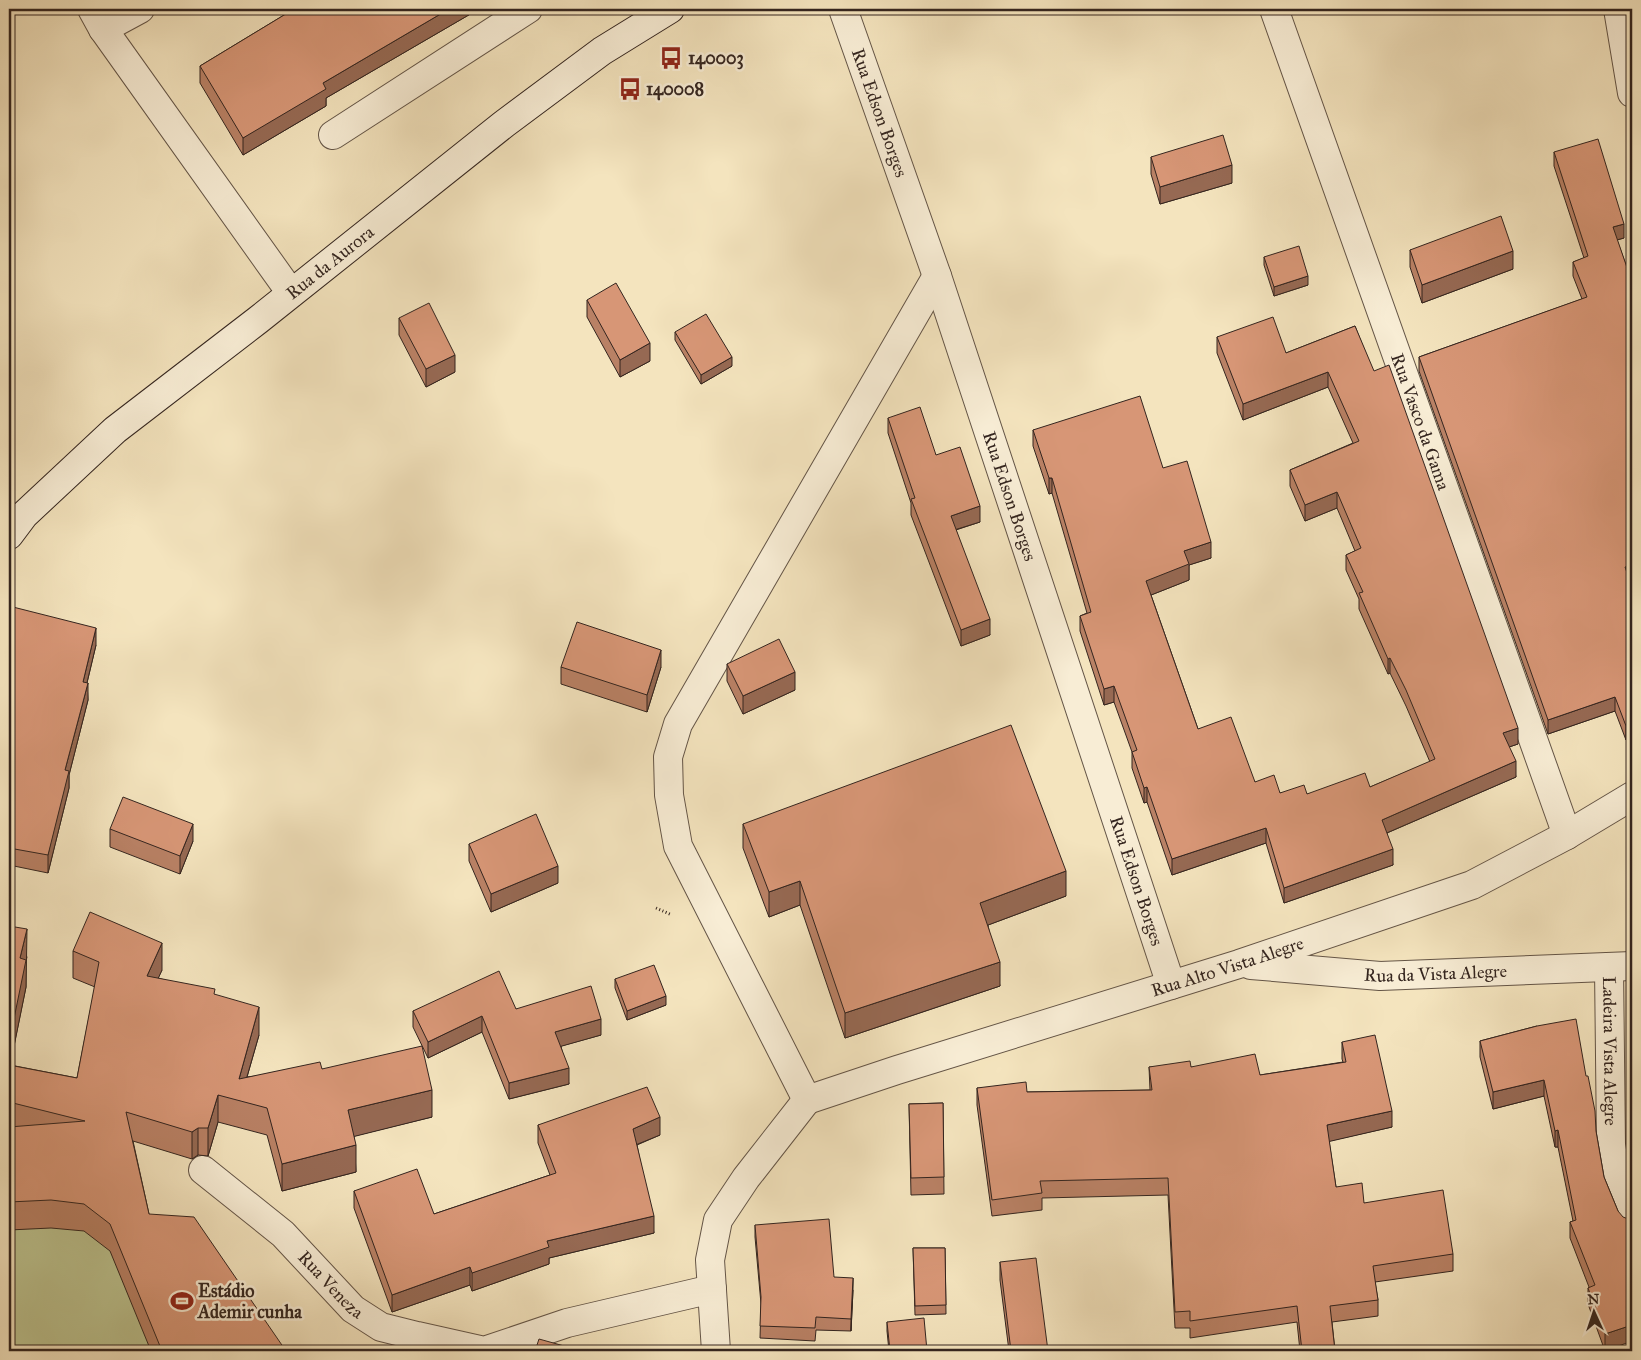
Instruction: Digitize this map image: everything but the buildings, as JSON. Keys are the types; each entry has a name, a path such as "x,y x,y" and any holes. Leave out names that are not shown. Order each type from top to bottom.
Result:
{"street":[{"path":"140,9 98,19 291,293"},
{"path":"333,136 528,9"},
{"name":"Rua da Aurora","path":"9,536 24,515 115,430 519,112 602,51 670,9"},
{"name":"Rua Edson Borges","path":"844,9 937,276 1171,985"},
{"name":"Rua Vasco da Gama","path":"1274,9 1567,835"},
{"path":"1618,9 1632,93"},
{"path":"716,1351 710,1260 718,1220 746,1178 807,1100 678,846 669,795 668,757 678,724 937,276"},
{"name":"Rua Alto Vista Alegre","path":"807,1100 897,1070 1239,964 1472,885 1567,835 1632,796"},
{"name":"Rua da Vista Alegre","path":"1239,964 1380,976 1621,967"},
{"name":"Ladeira Vista Alegre","path":"1621,967 1611,1144 1619,1191 1632,1221"},
{"name":"Rua Veneza","path":"202,1170 283,1234 353,1309 382,1326 484,1351 567,1323 712,1289"}],"green space":[{"path":"9,1154 149,1241 267,1351 9,1351"}],"place":[{"name":"140003","path":"671,58"},
{"name":"140008","path":"630,89"},
{"name":"Estádio Ademir cunha","path":"182,1301"}]}
